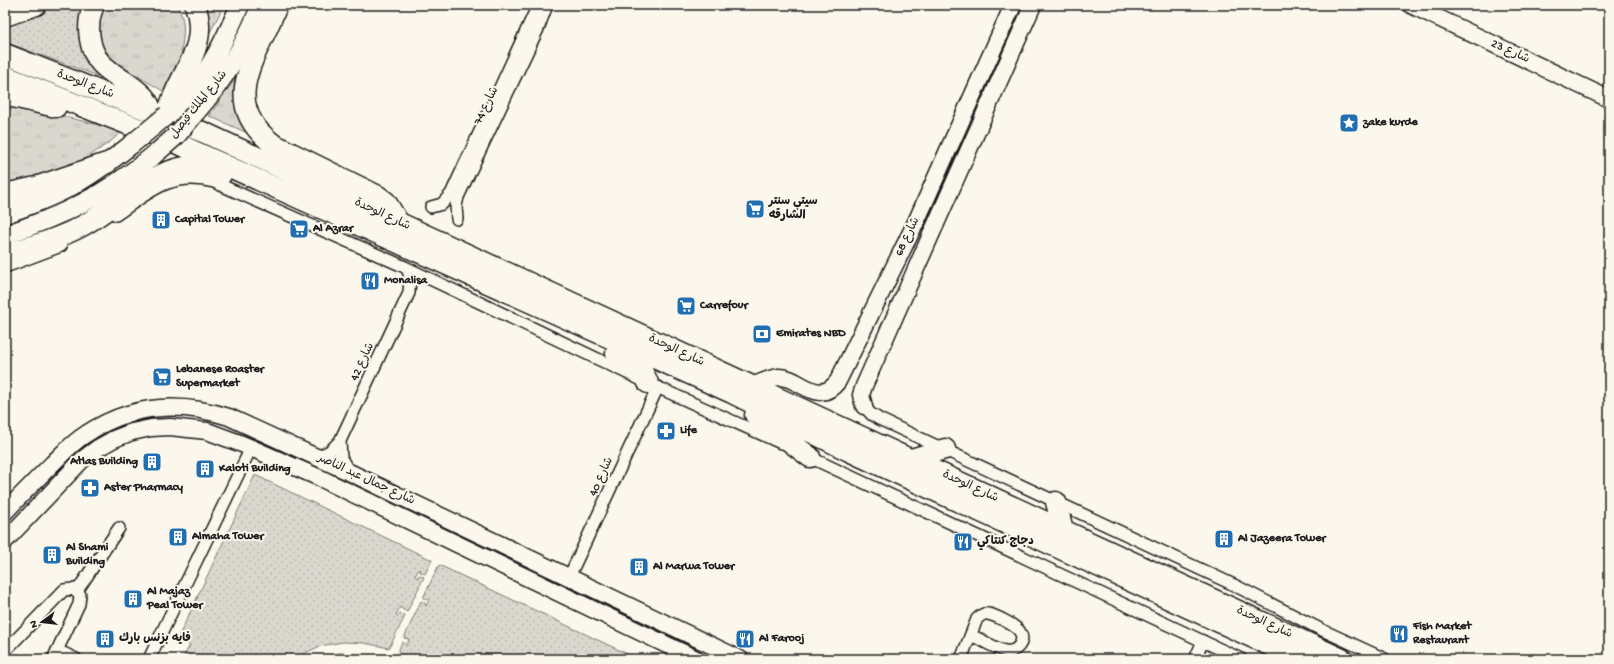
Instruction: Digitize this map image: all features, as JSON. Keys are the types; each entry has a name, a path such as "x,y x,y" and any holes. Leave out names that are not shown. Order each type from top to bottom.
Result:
{"highway":[{"path":"5,16 36,5"},
{"path":"94,5 90,17 89,34 91,46 96,58 110,73 141,93 160,113 172,97 189,67 197,41 199,20 195,5"},
{"path":"277,5 245,79 244,100 251,121 260,134 273,144 378,196 386,202 399,223"},
{"name":"شارع الوحدة","path":"5,54 160,113 205,133 1342,659"},
{"name":"شارع الوحدة","path":"5,76 182,146 284,191 732,393 849,451 1299,659"},
{"path":"5,94 56,107 88,108"},
{"path":"5,194 36,187 107,164"},
{"path":"5,254 40,244 69,232 96,218 154,178 178,169 197,167 265,192 277,193 284,191"},
{"path":"591,330 615,352 636,364 653,385"},
{"path":"732,393 756,416 787,438 810,457"},
{"path":"910,460 945,449"},
{"path":"1056,502 1063,530"}],"main road":[{"name":"شارع الملك فيصل","path":"5,214 49,198 89,176 132,144 160,113 187,95 199,81 228,32 240,5"},
{"name":"شارع الملك فيصل","path":"5,235 53,218 81,205 122,181 177,135 211,95 229,69 252,27 261,5"}],"street":[{"name":"شارع 74","path":"431,207 442,204 451,194 538,5"},
{"name":"شارع 74","path":"457,219 456,206 458,197 538,29 547,5"},
{"name":"شارع 68","path":"752,386 778,377 786,378 812,390 824,391 830,389 838,381 916,222 1014,5"},
{"name":"شارع 68","path":"864,406 861,395 864,386 945,200 1033,5"},
{"name":"شارع 23","path":"1411,5 1609,99"},
{"path":"945,200 944,188 947,175 999,62 1001,54 998,39"},
{"path":"5,267 42,254 71,241 111,218 159,187 172,181 186,178 214,182 408,268 653,385 1241,659"},
{"name":"شارع 42","path":"317,457 330,451 340,441 409,293 410,277 408,268"},
{"name":"شارع 42","path":"409,293 421,283 431,279"},
{"path":"876,303 872,325 876,330 879,331 884,328 895,317"},
{"name":"شارع 40","path":"569,577 653,385"},
{"name":"شارع جمال عبد الناصر","path":"5,512 70,446 85,434 102,424 137,411 174,406 193,408 229,417 317,457 740,659"},
{"path":"864,406 871,414 879,418 1234,585 1326,632 1385,659"},
{"name":"شارع جمال عبد الناصر","path":"5,541 82,460 98,448 126,434 151,428 189,428 217,434 320,478 696,659"},
{"path":"340,441 341,458 349,472"},
{"path":"150,659 251,448"},
{"path":"320,478 328,476 362,490 366,488 366,480"},
{"path":"5,524 16,512 19,505 19,497"},
{"path":"411,523 412,517 418,514 457,530 468,529"},
{"path":"77,591 118,528"},
{"path":"5,651 64,590 73,589 77,591"},
{"path":"76,659 55,655 79,604 80,600 77,591"},
{"path":"961,659 971,635"},
{"path":"1195,659 1203,641"}],"green space":[{"path":"44,5 84,5 101,71 98,76 5,42 5,21"},
{"path":"105,5 177,5 183,22 182,53 163,91 124,67 104,48 99,35 99,21"},
{"path":"199,5 224,5 204,44"},
{"path":"240,72 259,138 209,116"},
{"path":"5,102 123,131 81,162 5,189"},
{"path":"255,475 432,560 425,574 420,572 421,570 419,569 415,576 417,578 419,575 424,577 407,612 400,607 396,615 398,616 400,613 405,616 389,648 364,643 343,642 320,646 293,659 190,659 184,656 190,645 188,644 189,642 182,638 180,642 177,640"},
{"path":"439,565 638,659 408,659 398,652 402,642 407,645 409,639 404,638 421,601 425,603 426,606 429,600 423,598"},
{"path":"339,653 361,654 382,659 317,659"}],"place":[{"name":"zake kurde","path":"1349,123"},
{"name":"سيتي سنتر الشارقه","path":"755,209"},
{"name":"Capital Tower","path":"161,220"},
{"name":"Al Azrar","path":"299,229"},
{"name":"Monalisa","path":"370,281"},
{"name":"Carrefour","path":"686,306"},
{"name":"Emirates NBD","path":"762,334"},
{"name":"Lebanese Roaster Supermarket","path":"162,377"},
{"name":"Life","path":"666,431"},
{"name":"Atlas Building","path":"152,462"},
{"name":"Kaloti Building","path":"205,469"},
{"name":"Aster Pharmacy","path":"90,488"},
{"name":"Almaha Tower","path":"178,537"},
{"name":"Al Jazeera Tower","path":"1224,539"},
{"name":"دجاج كنتاكي","path":"963,542"},
{"name":"Al Shami Building","path":"52,555"},
{"name":"Al Marwa Tower","path":"639,567"},
{"name":"Al Majaz Peal Tower","path":"133,599"},
{"name":"Fish Market Restaurant","path":"1399,634"},
{"name":"فايه بزنس بارك","path":"105,639"},
{"name":"Al Farooj","path":"745,639"}]}
